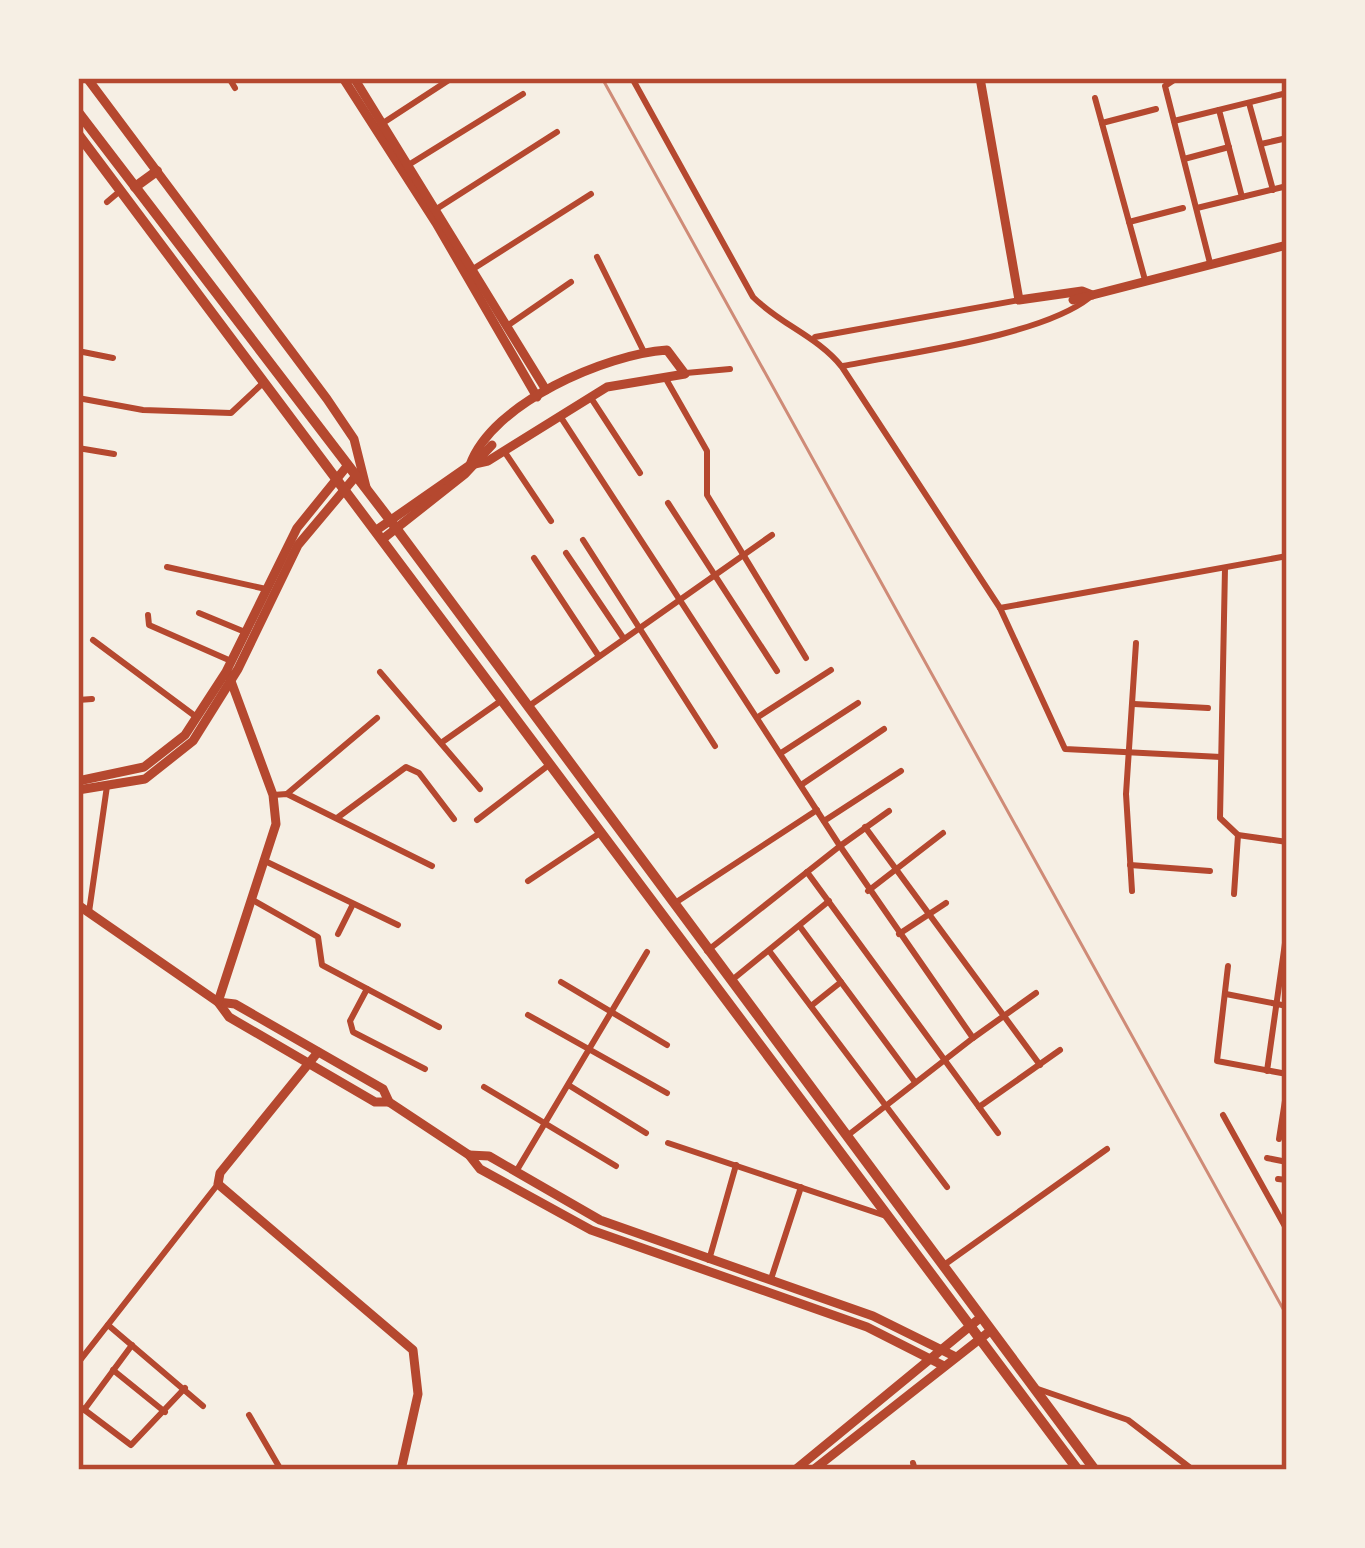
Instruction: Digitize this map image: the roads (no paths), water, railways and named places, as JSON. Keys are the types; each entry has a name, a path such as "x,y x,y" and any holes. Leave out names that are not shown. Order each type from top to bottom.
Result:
{"main road":[{"path":"78,112 393,524 847,1136 942,1266 976,1323"},
{"path":"78,134 553,762 888,1216 985,1335 1078,1470"},
{"path":"135,187 157,171"},
{"path":"985,1335 1095,1470"}],"street":[{"path":"88,78 353,439 367,490"},
{"path":"229,78 235,88"},
{"path":"383,123 452,78"},
{"path":"632,78 754,297 774,318 811,338 842,367 1000,608 1065,749 1221,757"},
{"path":"980,78 1019,300"},
{"path":"1177,78 1165,86 1210,263"},
{"path":"347,79 383,123 438,208 541,394"},
{"path":"347,79 541,394"},
{"path":"1174,121 1287,93"},
{"path":"410,164 523,94"},
{"path":"1095,98 1145,280"},
{"path":"1249,103 1273,190"},
{"path":"1102,123 1156,109"},
{"path":"1219,110 1243,197"},
{"path":"438,208 557,132"},
{"path":"1261,144 1287,138"},
{"path":"1184,159 1229,147"},
{"path":"1196,208 1287,186"},
{"path":"107,202 120,191"},
{"path":"473,269 591,194"},
{"path":"1129,222 1183,208"},
{"path":"1072,300 1287,245"},
{"path":"597,257 644,352"},
{"path":"507,326 571,282"},
{"path":"811,338 1019,300 1082,291 1092,295"},
{"path":"842,367 1028,325 1074,309 1092,295"},
{"path":"78,351 113,358"},
{"path":"470,465 476,449 541,394 602,363 644,352 672,352 685,374"},
{"path":"470,465 504,451 558,413 624,381 730,369"},
{"path":"665,376 707,451 706,495 806,658"},
{"path":"78,398 143,410 231,413 263,383"},
{"path":"590,395 640,473"},
{"path":"558,413 868,891 973,1038"},
{"path":"381,533 492,445"},
{"path":"78,448 114,454"},
{"path":"504,451 551,521"},
{"path":"78,790 145,779 180,754 298,545 342,481 347,465"},
{"path":"78,781 154,762 198,718 230,670 244,632 310,507 342,481 356,476"},
{"path":"668,503 777,671"},
{"path":"526,709 772,535"},
{"path":"583,540 716,746"},
{"path":"566,553 624,639"},
{"path":"1000,608 1287,556"},
{"path":"534,558 598,657"},
{"path":"167,567 266,589"},
{"path":"1225,568 1218,811 1223,826 1238,836 1287,842"},
{"path":"199,613 244,632"},
{"path":"148,615 148,625 230,670 273,795 276,824 218,1003"},
{"path":"94,640 198,718"},
{"path":"1132,891 1130,752 1136,644"},
{"path":"758,717 831,670"},
{"path":"380,672 480,789"},
{"path":"441,743 504,698"},
{"path":"78,700 92,699"},
{"path":"781,753 858,703"},
{"path":"1133,704 1208,708"},
{"path":"287,794 377,718"},
{"path":"801,785 884,729"},
{"path":"477,820 553,762"},
{"path":"337,819 406,767 418,773 454,819"},
{"path":"824,821 901,771"},
{"path":"89,912 107,786"},
{"path":"273,795 287,794 432,866"},
{"path":"672,905 817,809"},
{"path":"707,951 889,811"},
{"path":"865,827 1040,1064"},
{"path":"528,881 603,831"},
{"path":"868,891 944,833"},
{"path":"1234,894 1238,836"},
{"path":"265,861 398,925"},
{"path":"1129,865 1210,871"},
{"path":"807,872 998,1132"},
{"path":"251,899 314,934 320,962 439,1027"},
{"path":"729,982 829,901"},
{"path":"899,934 946,903"},
{"path":"338,934 353,904"},
{"path":"78,905 218,1003 229,1017 375,1102 388,1102 470,1155 481,1169 590,1229 867,1328 939,1363"},
{"path":"801,928 915,1082"},
{"path":"1267,1071 1282,1006 1287,929"},
{"path":"516,1172 647,952"},
{"path":"770,952 947,1187"},
{"path":"1228,966 1217,1061 1287,1075"},
{"path":"561,982 667,1045"},
{"path":"811,1006 841,982"},
{"path":"367,989 350,1021 353,1032 425,1069"},
{"path":"847,1136 1036,993"},
{"path":"1226,994 1282,1006"},
{"path":"218,1003 236,1004 383,1089 388,1102"},
{"path":"528,1015 667,1093"},
{"path":"980,1107 1060,1050"},
{"path":"78,1363 218,1184 220,1173 318,1052"},
{"path":"570,1086 646,1133"},
{"path":"484,1088 616,1166"},
{"path":"1279,1139 1287,1088"},
{"path":"1223,1115 1287,1230"},
{"path":"668,1142 888,1216"},
{"path":"942,1266 1107,1149"},
{"path":"470,1155 489,1156 600,1220 851,1308 951,1354"},
{"path":"1268,1158 1287,1162"},
{"path":"709,1261 736,1165"},
{"path":"218,1184 413,1350 420,1375 401,1470"},
{"path":"770,1282 801,1186"},
{"path":"951,1354 976,1323"},
{"path":"108,1325 203,1406"},
{"path":"795,1470 951,1354 985,1335"},
{"path":"132,1345 81,1408 128,1445 139,1442 185,1388"},
{"path":"813,1470 939,1363"},
{"path":"113,1370 165,1412"},
{"path":"1032,1387 1128,1420 1192,1470"},
{"path":"249,1415 281,1470"}],"railway":[{"path":"602,78 1287,1316"}]}
